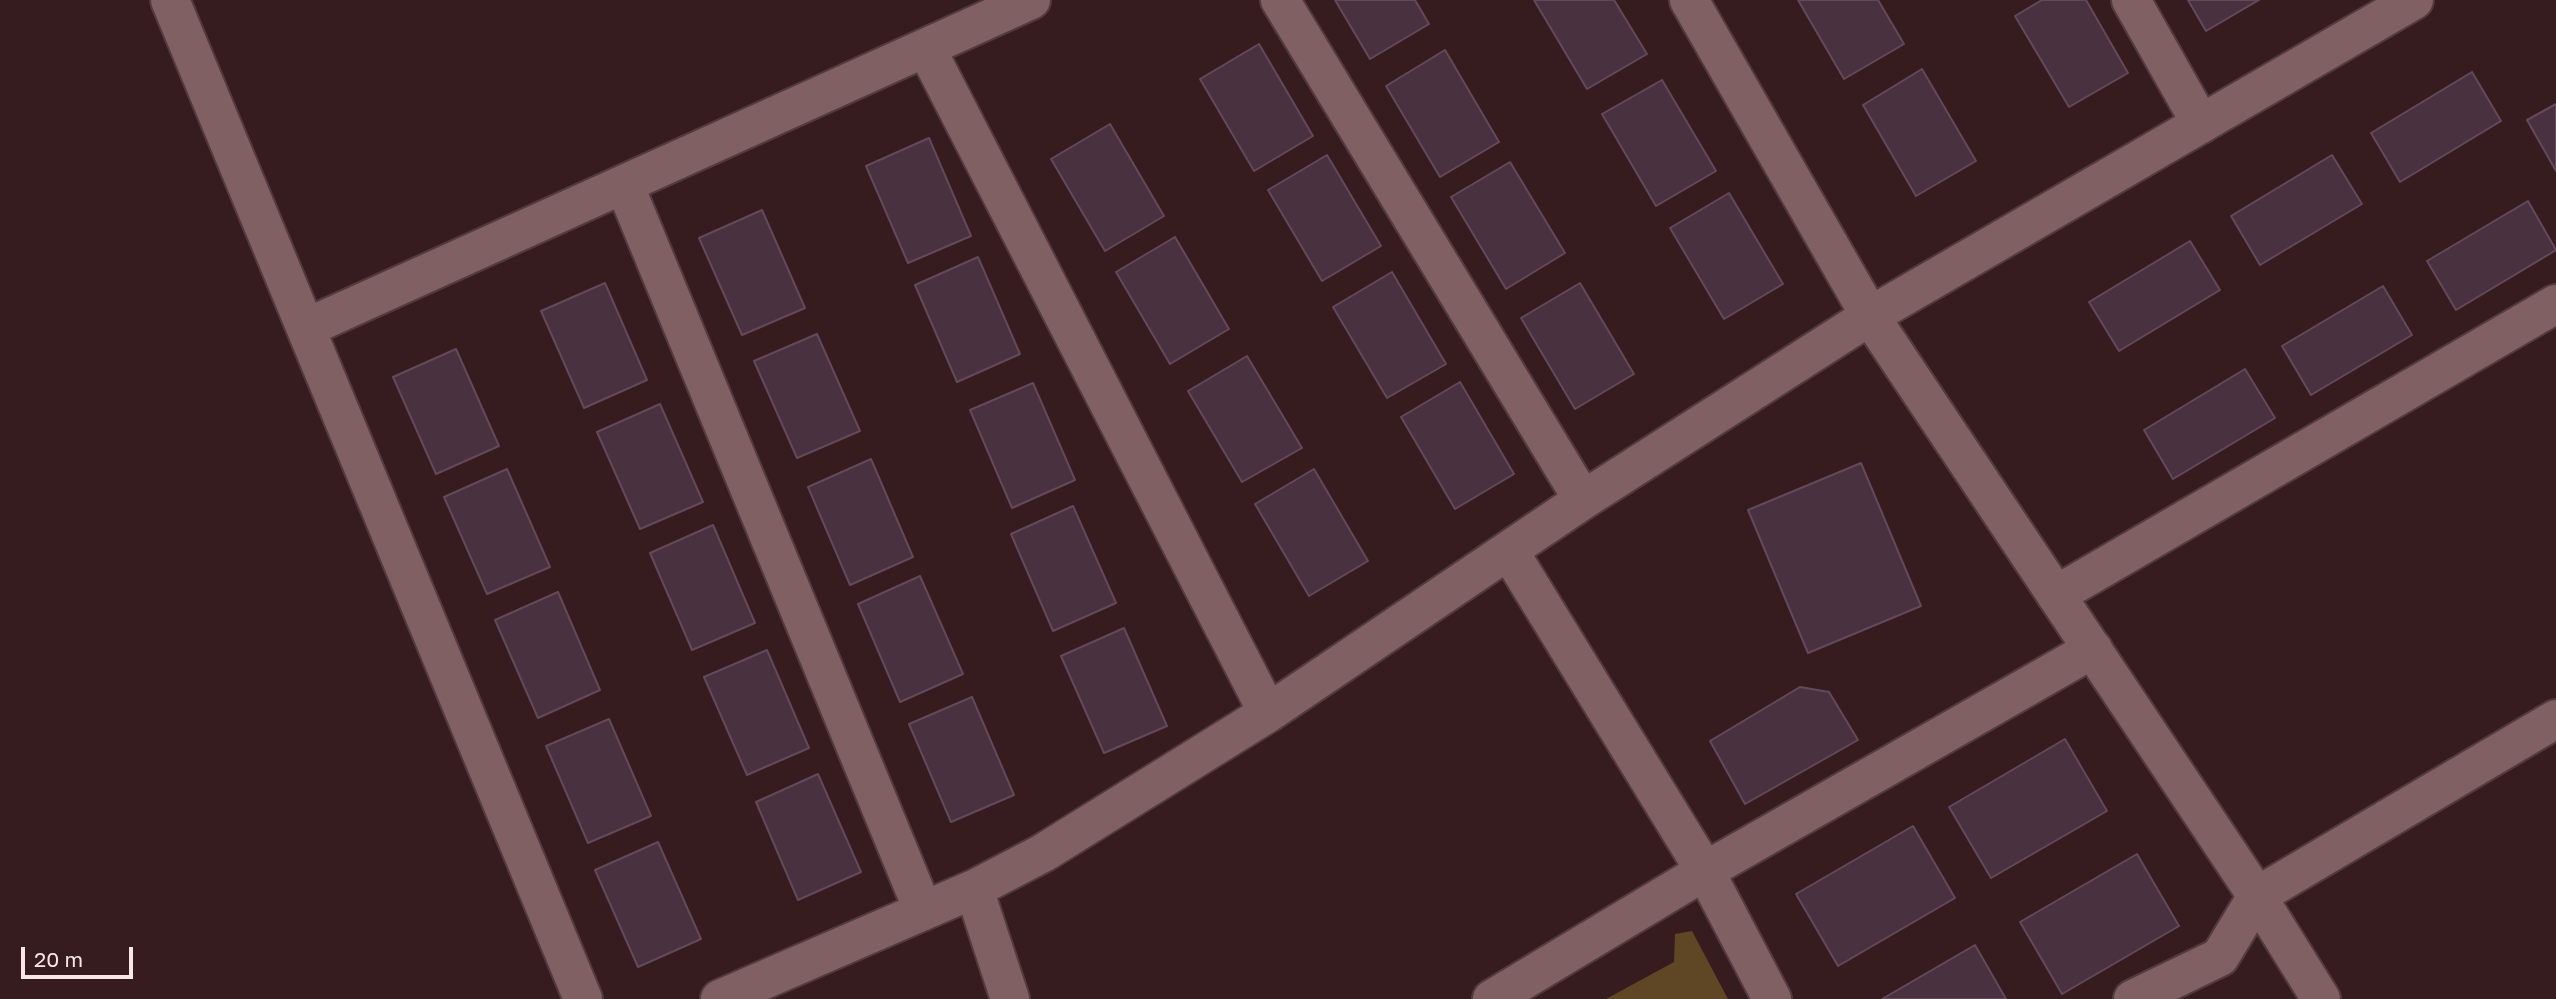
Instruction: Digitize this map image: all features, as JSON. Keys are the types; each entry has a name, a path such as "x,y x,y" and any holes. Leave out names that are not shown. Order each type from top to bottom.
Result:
{"street":[{"path":"170,0 308,327 583,999"},
{"path":"308,327 1031,0"},
{"path":"1280,0 1583,500"},
{"path":"1689,0 1870,316 2258,896 2321,999"},
{"path":"2131,0 2201,124"},
{"path":"720,999 974,889 1043,853 1268,713 1583,500 1870,316 2414,0"},
{"path":"926,48 1268,713"},
{"path":"624,184 923,910"},
{"path":"2056,595 2556,304"},
{"path":"1509,551 1705,871 1772,999"},
{"path":"1492,999 1705,871 2093,649"},
{"path":"2133,999 2220,957 2258,896 2556,719"},
{"path":"974,889 1010,999"}],"shaded area":[{"path":"1692,931 1728,999 1606,999 1674,962 1675,934"}],"building":[{"path":"1335,0 1415,0 1429,24 1370,59"},
{"path":"1534,0 1614,0 1647,54 1587,89"},
{"path":"1798,0 1878,0 1904,44 1844,79"},
{"path":"2042,0 2086,0 2128,73 2069,107 2015,16"},
{"path":"2188,0 2259,0 2206,31"},
{"path":"1259,44 1313,136 1254,171 1200,79"},
{"path":"1445,50 1499,142 1440,177 1386,86"},
{"path":"1922,69 1976,161 1916,196 1863,105"},
{"path":"2472,72 2501,121 2400,182 2371,133"},
{"path":"1662,80 1716,171 1656,206 1602,114"},
{"path":"2556,104 2556,171 2527,120"},
{"path":"1110,124 1164,216 1105,251 1051,159"},
{"path":"929,138 971,236 908,263 866,166"},
{"path":"1327,155 1381,246 1322,281 1268,190"},
{"path":"2332,155 2362,204 2260,265 2231,216"},
{"path":"1510,162 1565,253 1506,289 1451,197"},
{"path":"1729,193 1783,284 1724,319 1670,228"},
{"path":"2528,201 2556,250 2456,310 2427,261"},
{"path":"762,210 805,308 742,335 699,238"},
{"path":"1175,237 1229,329 1170,364 1116,272"},
{"path":"2190,241 2220,290 2119,351 2089,302"},
{"path":"978,257 1020,354 957,382 915,285"},
{"path":"1392,272 1446,364 1387,398 1333,307"},
{"path":"605,283 647,380 584,408 541,311"},
{"path":"1580,283 1634,374 1575,409 1521,318"},
{"path":"2383,286 2412,335 2311,395 2282,346"},
{"path":"817,334 860,431 797,458 754,361"},
{"path":"456,349 499,446 436,474 393,377"},
{"path":"1247,356 1302,448 1242,482 1188,391"},
{"path":"2245,369 2275,418 2173,479 2144,430"},
{"path":"1460,382 1514,474 1455,509 1401,417"},
{"path":"1033,383 1075,480 1012,508 970,410"},
{"path":"660,404 703,502 640,529 597,432"},
{"path":"871,459 913,557 850,585 808,487"},
{"path":"1861,463 1921,606 1808,653 1748,510"},
{"path":"507,469 550,567 487,594 444,497"},
{"path":"1314,469 1368,561 1309,596 1255,504"},
{"path":"1073,506 1116,603 1053,631 1011,534"},
{"path":"713,525 755,623 692,650 650,553"},
{"path":"920,576 963,674 900,702 858,604"},
{"path":"558,592 600,690 538,718 495,620"},
{"path":"1124,628 1167,726 1104,753 1061,656"},
{"path":"767,650 809,748 747,775 704,677"},
{"path":"1800,687 1829,692 1858,740 1745,804 1710,741"},
{"path":"972,697 1014,795 951,822 909,724"},
{"path":"609,719 651,816 588,843 546,746"},
{"path":"2065,739 2107,811 1991,878 1949,807"},
{"path":"818,774 861,872 798,900 756,802"},
{"path":"1913,826 1955,898 1838,966 1796,894"},
{"path":"658,842 701,939 638,967 595,870"},
{"path":"2137,854 2179,926 2062,994 2020,922"},
{"path":"1975,945 2006,999 1882,999"}]}
